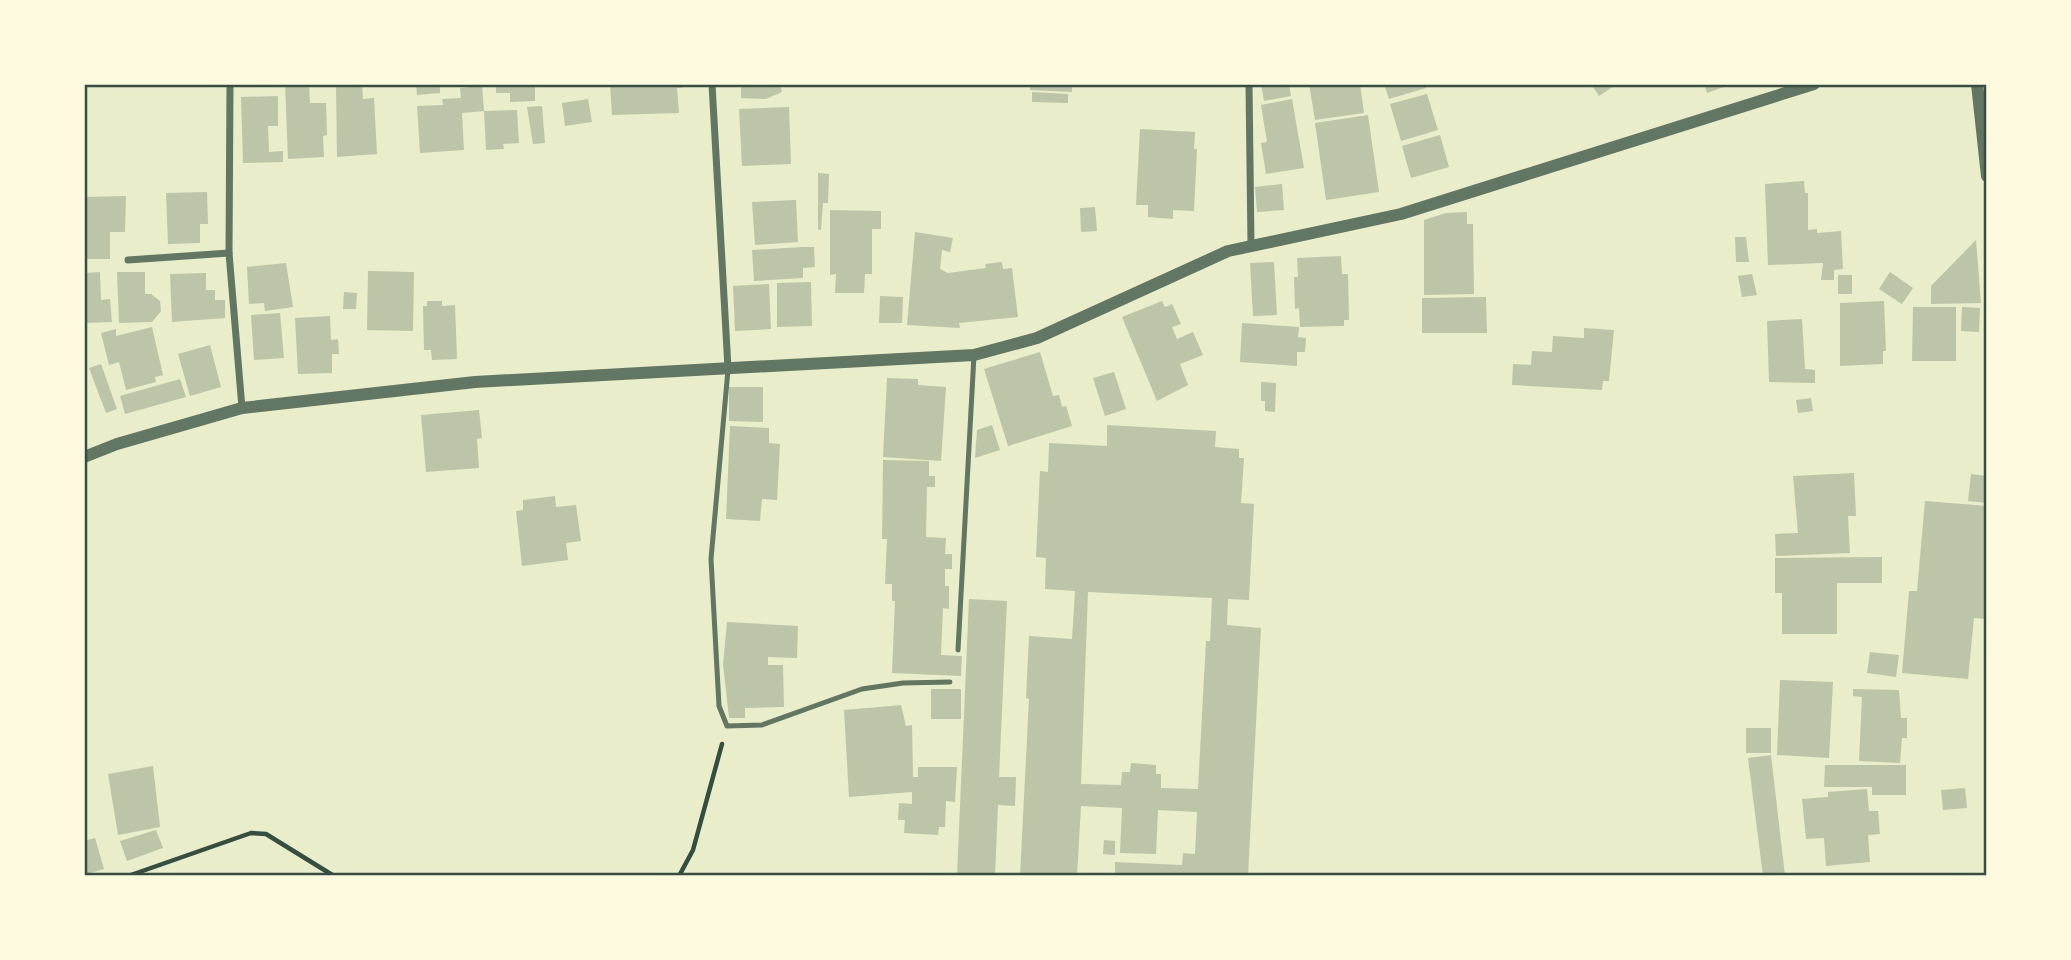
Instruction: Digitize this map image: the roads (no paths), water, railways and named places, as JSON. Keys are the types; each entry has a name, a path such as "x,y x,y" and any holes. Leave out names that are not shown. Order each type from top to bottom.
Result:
{"street":[{"path":"230,84 229,253 242,408"},
{"path":"712,84 728,368"},
{"path":"1249,84 1251,245"},
{"path":"84,457 117,444 242,408 475,382 974,355 1037,338 1228,251 1401,214 1814,84"},
{"path":"1977,84 1987,176"},
{"path":"128,260 229,253"}],"lane":[{"path":"958,650 974,355"},
{"path":"728,368 711,559 719,706 727,726 762,725 862,689 904,683 950,682"}]}
